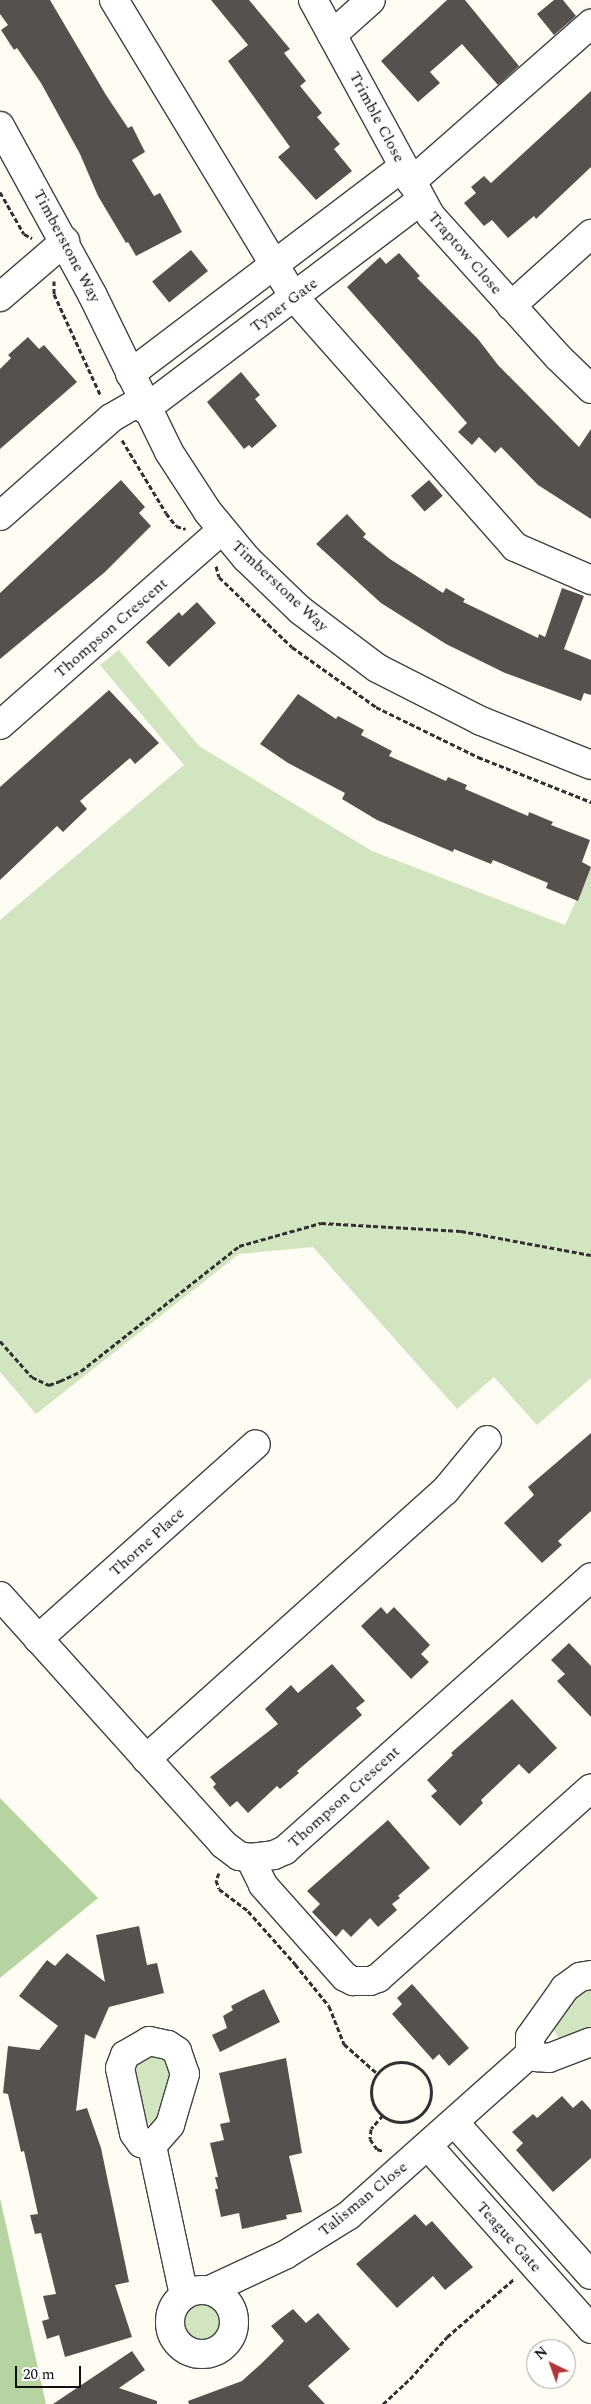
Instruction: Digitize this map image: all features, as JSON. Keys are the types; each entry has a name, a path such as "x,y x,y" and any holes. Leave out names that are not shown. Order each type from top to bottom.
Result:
{"street":[{"path":"114,0 294,297 515,547 591,580"},
{"name":"Trimble Close","path":"313,0 412,183"},
{"path":"332,35 370,0"},
{"path":"130,374 274,265 412,183 591,24"},
{"name":"Timberstone Way","path":"0,126 65,242 130,374 143,405 196,497 222,530 300,610 377,668 481,721 591,765"},
{"name":"Tyner Gate","path":"0,516 111,418 143,405 294,297 412,183"},
{"name":"Traptow Close","path":"412,183 440,227 511,306 591,389"},
{"name":"Traptow Close","path":"511,306 591,234"},
{"path":"0,298 65,242"},
{"name":"Thompson Crescent","path":"0,725 222,530"},
{"path":"146,1759 445,1491 487,1440"},
{"name":"Thorne Place","path":"38,1639 256,1444"},
{"name":"Thompson Crescent","path":"250,1858 274,1855 285,1850 591,1577"},
{"path":"0,1596 223,1844 239,1856 250,1858 263,1885 345,1977 353,1981 370,1981 378,1978 591,1788"},
{"path":"591,1975 580,1976 565,1988 530,2037 532,2053 549,2058 591,2042"},
{"name":"Talisman Close","path":"152,2146 197,2293 320,2235 348,2215 532,2053"},
{"path":"454,2122 591,2275"},
{"name":"Teague Gate","path":"428,2146 591,2329"}],"path":[{"path":"0,192 24,234 32,238"},
{"path":"0,1341 32,1376 49,1384 60,1381 81,1371 239,1246 321,1223 461,1231 591,1255"},
{"path":"220,1872 216,1880 219,1889 248,1911 295,1964 329,2006 344,2044 378,2074"},
{"path":"403,2130 404,2125 418,2116 429,2100 428,2076 415,2065 403,2062 391,2064 378,2074 372,2086 372,2098 383,2116 392,2122 404,2125"},
{"path":"383,2116 371,2129 370,2139 377,2149 390,2151"},
{"path":"383,2404 460,2324 522,2274"}],"green space":[{"path":"119,650 199,746 372,851 565,925 591,867 591,1378 537,1425 494,1377 457,1409 313,1247 239,1254 36,1414 0,1372 0,920 184,765 100,665"},
{"path":"0,1798 98,1898 0,1978"},
{"path":"591,1986 591,2027 566,2038 558,2038 553,2028 573,1999"},
{"path":"146,2054 163,2055 172,2067 162,2120 152,2125 145,2121 134,2072 135,2065"},
{"path":"0,2198 46,2404 0,2404"},
{"path":"204,2303 218,2309 224,2323 218,2337 204,2343 190,2337 184,2323 190,2309"}],"building":[{"path":"0,0 50,0 106,95 128,128 132,126 145,152 132,160 154,196 160,193 182,232 136,256 98,196 80,154 41,83 17,48 14,50 1,30 8,25 0,14"},
{"path":"211,0 249,0 290,49 284,53 306,81 300,86 322,113 317,117 340,144 334,149 352,171 316,200 278,157 290,147 228,61 248,45"},
{"path":"447,0 465,0 519,66 498,85 462,44 430,72 440,83 418,102 381,61"},
{"path":"554,0 563,0 576,16 554,35 537,14"},
{"path":"591,91 591,167 536,219 534,216 508,238 492,220 484,226 464,203 476,193 471,187 484,176 491,183"},
{"path":"191,250 208,271 169,302 152,281"},
{"path":"399,253 420,276 417,278 478,339 498,365 579,447 591,429 591,519 538,485 501,447 495,453 479,437 472,445 458,432 467,423 347,287 380,257 386,264"},
{"path":"28,337 39,349 44,345 77,382 0,449 0,369 11,358 8,355"},
{"path":"241,372 260,395 255,399 277,426 252,448 249,445 244,449 207,402"},
{"path":"121,480 145,507 139,513 151,526 105,572 0,659 0,593"},
{"path":"429,480 443,496 425,512 411,496"},
{"path":"347,514 366,534 363,537 390,559 443,593 446,588 465,599 463,602 538,638 539,634 545,637 562,588 584,596 564,649 591,660 591,695 584,693 581,701 505,673 446,644 381,603 316,544"},
{"path":"197,602 216,623 169,667 146,642 179,612 182,616"},
{"path":"109,690 159,743 135,764 130,758 80,801 87,809 63,832 57,826 0,880 0,787"},
{"path":"298,694 336,719 338,716 364,730 361,735 392,751 389,756 446,781 448,777 467,785 465,789 528,816 529,812 553,822 551,825 590,840 582,862 591,867 578,901 546,888 548,883 493,860 491,864 454,849 453,852 377,820 342,799 345,793 288,763 260,744"},
{"path":"591,1433 591,1511 558,1541 562,1545 542,1563 504,1523 534,1495 528,1487"},
{"path":"381,1607 387,1614 394,1607 430,1645 421,1654 429,1662 411,1679 361,1626"},
{"path":"569,1643 591,1666 591,1717 557,1681 565,1674 551,1660"},
{"path":"332,1664 365,1701 356,1708 362,1715 297,1771 299,1773 280,1789 277,1786 248,1813 237,1801 230,1807 213,1787 216,1784 210,1777 278,1724 265,1709 291,1685 298,1693"},
{"path":"512,1699 557,1748 529,1774 519,1764 481,1800 483,1803 460,1826 431,1796 437,1791 427,1780 453,1755 451,1753"},
{"path":"388,1820 430,1868 398,1896 400,1898 392,1904 397,1910 378,1927 370,1918 351,1937 343,1929 336,1937 312,1912 320,1904 307,1891"},
{"path":"139,1926 147,1965 157,1963 164,1993 109,2007 95,2039 85,2034 76,2111 87,2108 101,2148 129,2282 115,2285 132,2337 65,2357 59,2335 47,2339 42,2321 49,2319 43,2296 56,2294 41,2233 35,2234 30,2215 38,2214 24,2151 21,2152 8,2094 3,2093 8,2046 39,2050 58,2026 19,1996 47,1960 55,1966 67,1953 105,1982 96,1935"},
{"path":"412,1984 469,2048 449,2066 439,2054 433,2060 392,2014 402,2004 397,1998"},
{"path":"264,1989 280,2022 220,2052 212,2035 227,2028 223,2016 233,2010 231,2006"},
{"path":"286,2058 302,2153 289,2156 302,2212 286,2215 287,2219 242,2229 239,2213 221,2217 215,2189 218,2189 215,2177 218,2177 210,2143 224,2140 220,2124 230,2122 219,2073"},
{"path":"562,2096 573,2108 582,2100 591,2110 591,2158 553,2192 516,2150 523,2143 512,2132 533,2114 537,2118"},
{"path":"415,2214 426,2226 432,2221 473,2267 445,2290 433,2276 397,2308 356,2264"},
{"path":"293,2309 306,2323 318,2313 350,2349 308,2386 325,2404 189,2404 188,2401 242,2381 263,2362 284,2341 271,2326"},
{"path":"132,2351 145,2370 119,2388 157,2401 157,2404 53,2404"}]}
